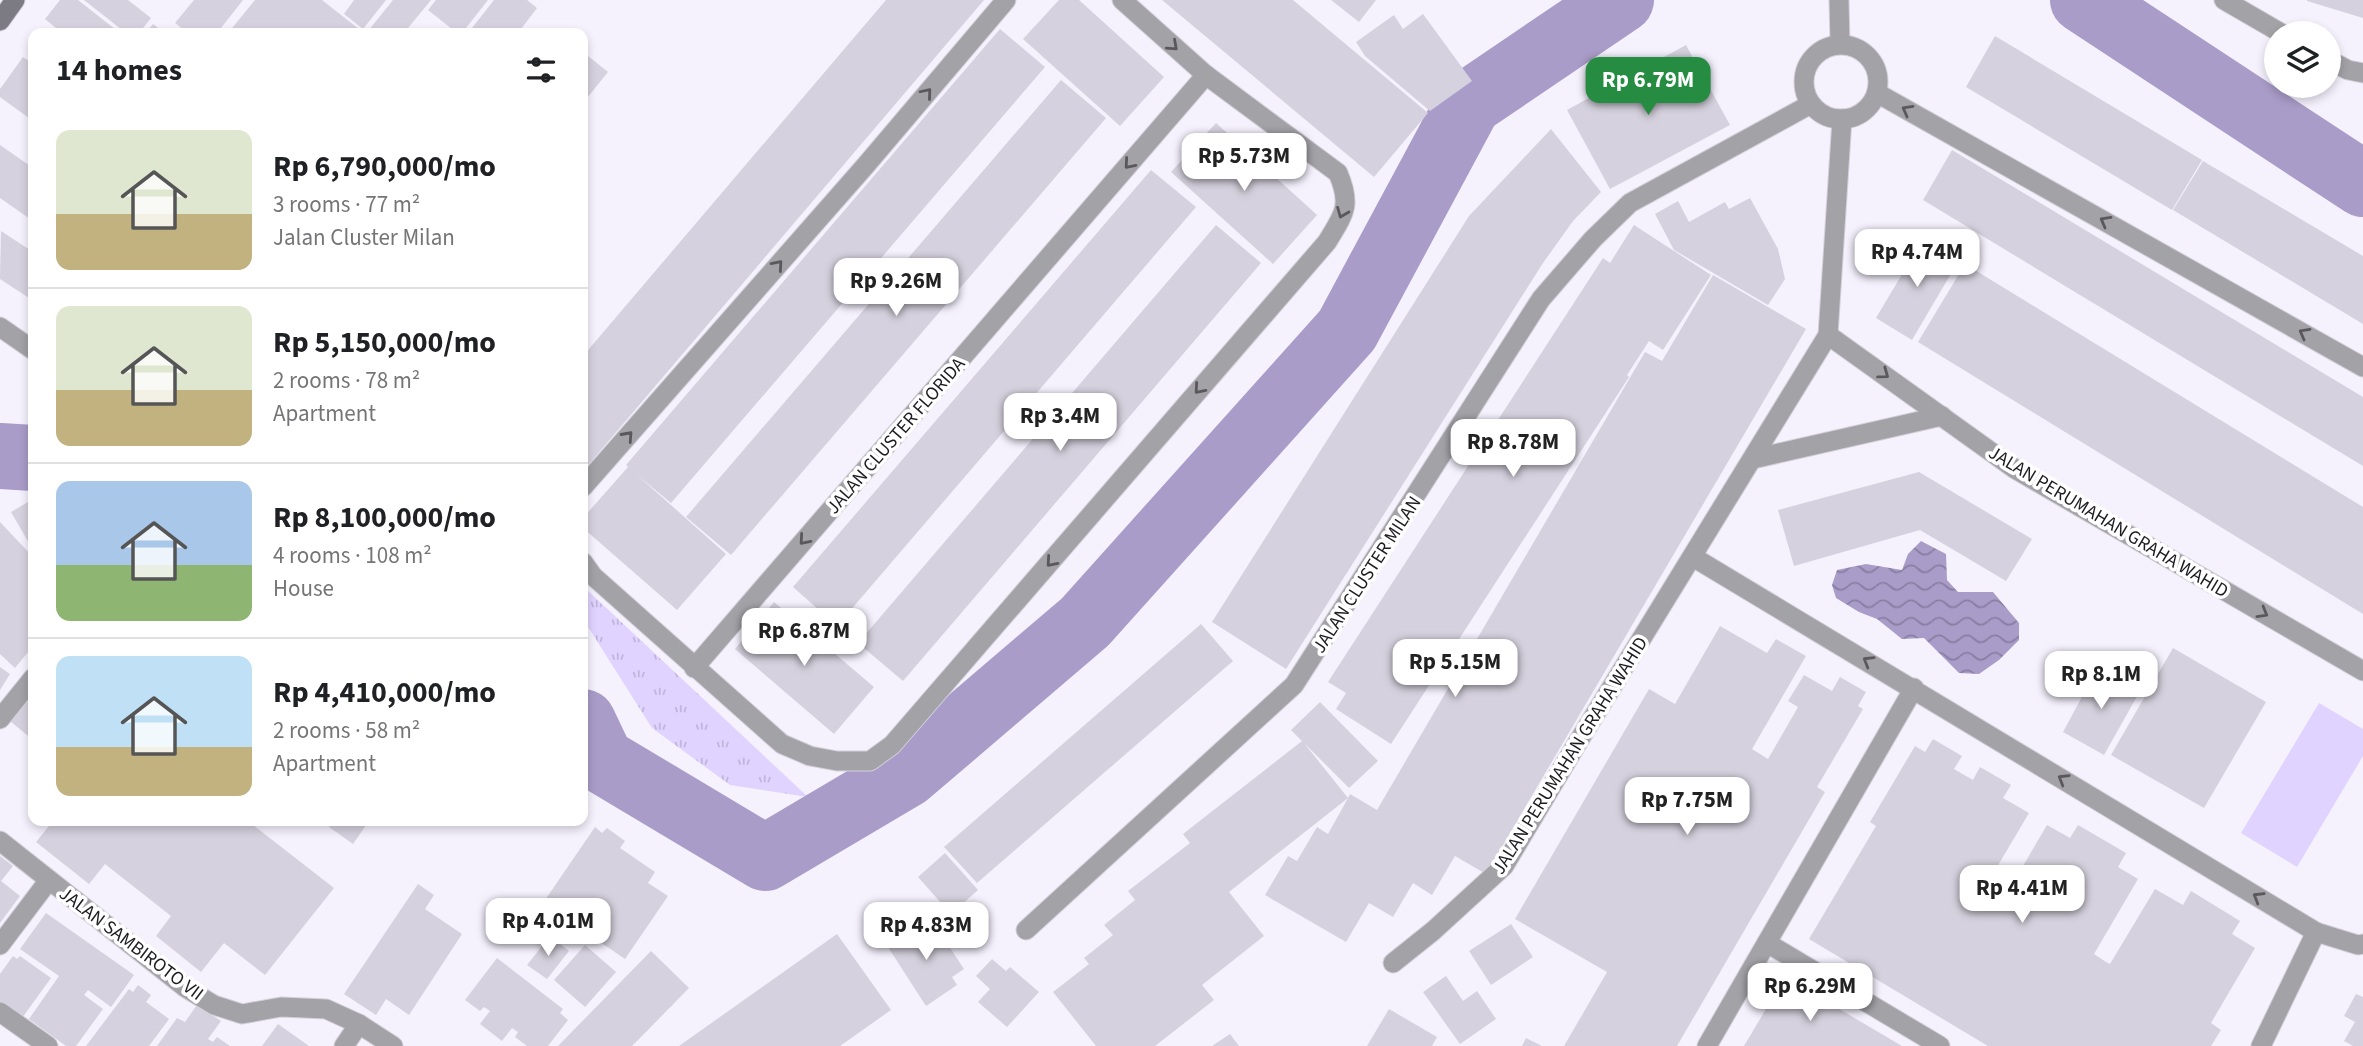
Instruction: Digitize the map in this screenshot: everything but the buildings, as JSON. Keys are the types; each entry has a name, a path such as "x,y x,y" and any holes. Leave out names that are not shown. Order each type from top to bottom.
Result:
{"main road":[{"path":"0,21 15,0"}],"street":[{"path":"588,481 857,176 1006,0"},
{"path":"588,569 694,668 782,744 810,756 837,761 870,761 892,745 1318,253 1346,209 1346,190 1338,173 1206,75 1122,0"},
{"path":"1839,0 1840,44"},
{"path":"2224,0 2264,23"},
{"path":"1840,44 1852,46 1871,59 1877,69 1879,81 1877,93 1864,112 1842,119 1819,112 1805,94 1803,82 1804,71 1818,51 1840,44"},
{"path":"2341,66 2363,73"},
{"name":"JALAN CLUSTER FLORIDA","path":"694,668 1206,75"},
{"path":"1877,93 2363,367"},
{"name":"JALAN CLUSTER MILAN","path":"1026,930 1294,685 1541,299 1593,239 1630,203 1811,104"},
{"name":"JALAN PERUMAHAN GRAHA WAHID","path":"1394,962 1433,931 1504,866 1828,335 1842,119"},
{"path":"0,327 28,346"},
{"name":"JALAN PERUMAHAN GRAHA WAHID","path":"1828,335 2015,469 2363,671"},
{"path":"1753,459 1942,416"},
{"path":"1693,557 2316,932 2358,945 2363,944"},
{"path":"0,719 28,684"},
{"path":"1707,1046 1914,688"},
{"name":"JALAN SAMBIROTO VII","path":"0,841 186,988 214,1005 242,1014 281,1007 326,1009 359,1024 393,1046"},
{"path":"0,945 49,880"},
{"path":"2260,1046 2316,932"},
{"path":"1767,943 1940,1046"},
{"path":"0,1012 48,1046"},
{"path":"344,1046 359,1024"}],"green space":[{"path":"588,591 808,797 730,785 652,728 588,627"},
{"path":"2319,703 2363,729 2363,756 2297,867 2241,833"}],"water":[{"path":"1921,541 1946,554 1947,580 1958,592 1993,592 2019,623 2019,640 1999,660 1979,674 1959,673 1924,638 1902,639 1877,619 1836,598 1832,585 1837,570 1866,564 1902,570 1908,554"}],"waterway":[{"path":"588,733 601,760 765,858 907,774 1085,622 1347,330 1469,103 1621,0"},
{"path":"2083,0 2363,184"},
{"path":"0,456 28,458"}]}
